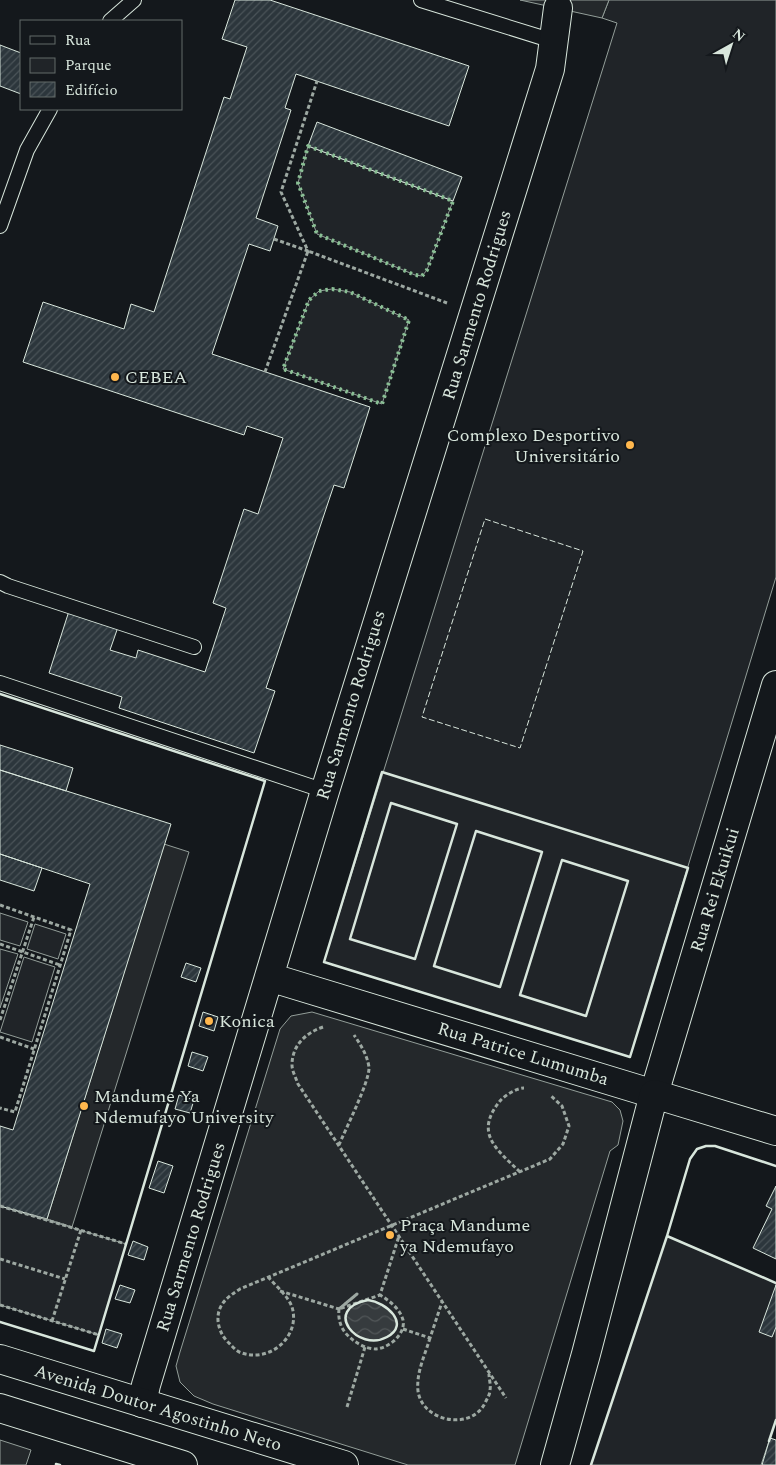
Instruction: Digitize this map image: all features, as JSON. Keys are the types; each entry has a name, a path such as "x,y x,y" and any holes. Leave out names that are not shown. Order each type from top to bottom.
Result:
{"street":[{"name":"Rua Sarmento Rodrigues","path":"142,1403 325,791 550,69 558,8"},
{"name":"Rua Rei Ekuikui","path":"555,1465 654,1094 776,685"},
{"name":"Rua Patrice Lumumba","path":"269,977 776,1131"},
{"name":"Avenida Doutor Agostinho Neto","path":"0,1359 344,1465"},
{"path":"0,1408 183,1465"}],"lane":[{"path":"111,20 134,0"},
{"path":"421,0 554,41"},
{"path":"0,226 27,150 49,110"},
{"path":"0,582 194,647"},
{"path":"0,683 325,791"}],"path":[{"path":"265,372 308,251 281,192 316,81"},
{"path":"274,238 474,313"},
{"path":"0,905 71,930 15,1112 0,1108"},
{"path":"0,1020 34,917"},
{"path":"0,944 60,965"},
{"path":"323,1027 311,1031 301,1041 294,1053 292,1066 298,1084 506,1398"},
{"path":"339,1145 366,1082 369,1070 364,1050 354,1035 346,1032"},
{"path":"0,1037 34,1049"},
{"path":"520,1172 497,1149 487,1131 491,1113 502,1098 520,1088 528,1088"},
{"path":"268,1277 291,1306 294,1322 287,1340 273,1351 257,1356 240,1353 225,1340 219,1328 218,1313 225,1298 240,1289 268,1277 550,1159 563,1144 569,1126 562,1106 544,1089"},
{"path":"0,1206 126,1244"},
{"path":"52,1320 81,1230"},
{"path":"380,1295 399,1236"},
{"path":"0,1259 65,1279"},
{"path":"280,1291 339,1309 380,1295"},
{"path":"339,1309 357,1294 347,1301 339,1309 338,1319 342,1331 354,1342 364,1347 377,1349 389,1345 403,1329 403,1320 391,1302 380,1295"},
{"path":"442,1302 418,1377 418,1393 425,1407 453,1421 467,1419 483,1408 490,1392 489,1373"},
{"path":"0,1305 99,1335"},
{"path":"403,1329 430,1338"},
{"path":"347,1407 364,1347"}],"green space":[{"name":"Complexo Desportivo Universitário","path":"609,0 776,0 776,577 630,1057 324,962 617,23 602,18"},
{"path":"308,146 453,201 427,270 422,276 415,275 317,234 298,183"},
{"path":"332,289 350,292 409,320 382,404 283,369 309,300 319,291"},
{"path":"0,913 28,922 20,946 0,940"},
{"path":"35,924 66,934 58,959 27,949"},
{"path":"0,949 18,954 0,1008"},
{"path":"24,957 55,967 32,1042 0,1032"},
{"path":"0,1206 126,1244 99,1335 0,1305"},
{"path":"667,1236 776,1283 776,1420 761,1465 591,1465"}],"shaded area":[{"path":"520,0 609,0 602,18"},
{"path":"164,844 189,852 72,1227 47,1219"},
{"name":"Praça Mandume ya Ndemufayo","path":"312,1012 612,1102 620,1110 623,1121 618,1145 610,1151 515,1465 408,1465 213,1404 194,1396 180,1382 176,1366 280,1029 291,1016"},
{"path":"0,1440 31,1450 26,1465 0,1465"}],"water":[{"path":"368,1300 382,1305 393,1314 397,1326 394,1332 387,1337 376,1340 365,1339 356,1335 349,1328 346,1320 347,1312 354,1305"}],"building":[{"path":"235,0 270,0 469,66 449,126 296,74 285,108 291,110 256,218 278,226 270,251 249,244 212,354 370,407 344,488 334,485 266,688 275,691 254,753 119,708 122,697 49,673 69,611 118,627 110,650 136,658 138,650 205,672 226,608 213,603 244,509 258,514 283,438 247,426 244,435 23,362 43,302 124,329 131,304 154,312 224,97 230,99 247,47 222,39"},
{"path":"0,45 20,53 20,94 0,86"},
{"path":"317,122 462,177 453,201 308,146"},
{"path":"0,745 73,768 66,791 0,770"},
{"path":"0,770 171,824 47,1219 0,1206 0,1126 13,1130 90,884 0,854"},
{"path":"0,854 42,868 34,891 0,880"},
{"path":"186,963 201,968 196,982 181,977"},
{"name":"Konica","path":"203,1012 218,1017 214,1031 199,1026"},
{"path":"192,1052 208,1057 203,1071 188,1066"},
{"path":"179,1095 194,1100 190,1113 175,1109"},
{"path":"158,1161 173,1166 164,1193 149,1188"},
{"path":"776,1186 776,1259 753,1248 772,1209 766,1206"},
{"path":"133,1241 148,1247 144,1260 128,1255"},
{"path":"120,1285 135,1290 130,1303 115,1299"},
{"path":"776,1285 776,1327 772,1337 759,1332"},
{"path":"106,1329 122,1334 117,1348 102,1343"},
{"path":"770,1438 776,1440 776,1465 762,1465"}],"hedge":[{"path":"308,146 453,201 427,270 422,276 415,275 317,234 298,183 308,146"},
{"path":"332,289 350,292 409,320 382,404 283,369 309,300 319,291 332,289"}],"fence":[{"path":"485,519 583,551 520,748 422,717 485,519"}],"wall":[{"path":"0,694 265,781 94,1351 0,1322"},
{"path":"382,772 688,868 630,1057 324,962 382,772"},
{"path":"391,803 457,824 415,959 350,939 391,803"},
{"path":"476,831 542,852 500,987 434,966 476,831"},
{"path":"562,860 628,881 586,1016 520,995 562,860"},
{"path":"667,1236 690,1159 697,1149 715,1146 776,1166"},
{"path":"591,1465 667,1236 776,1283"},
{"path":"368,1300 382,1305 393,1314 397,1326 394,1332 387,1337 376,1340 365,1339 356,1335 349,1328 346,1320 347,1312 354,1305 368,1300"},
{"path":"769,1441 776,1420"},
{"path":"56,1465 60,1465"}],"place":[{"name":"CEBEA","path":"115,377"},
{"name":"Complexo Desportivo Universitário","path":"630,445"},
{"name":"Konica","path":"209,1021"},
{"name":"Mandume Ya Ndemufayo University","path":"84,1106"},
{"name":"Praça Mandume ya Ndemufayo","path":"390,1235"}]}
